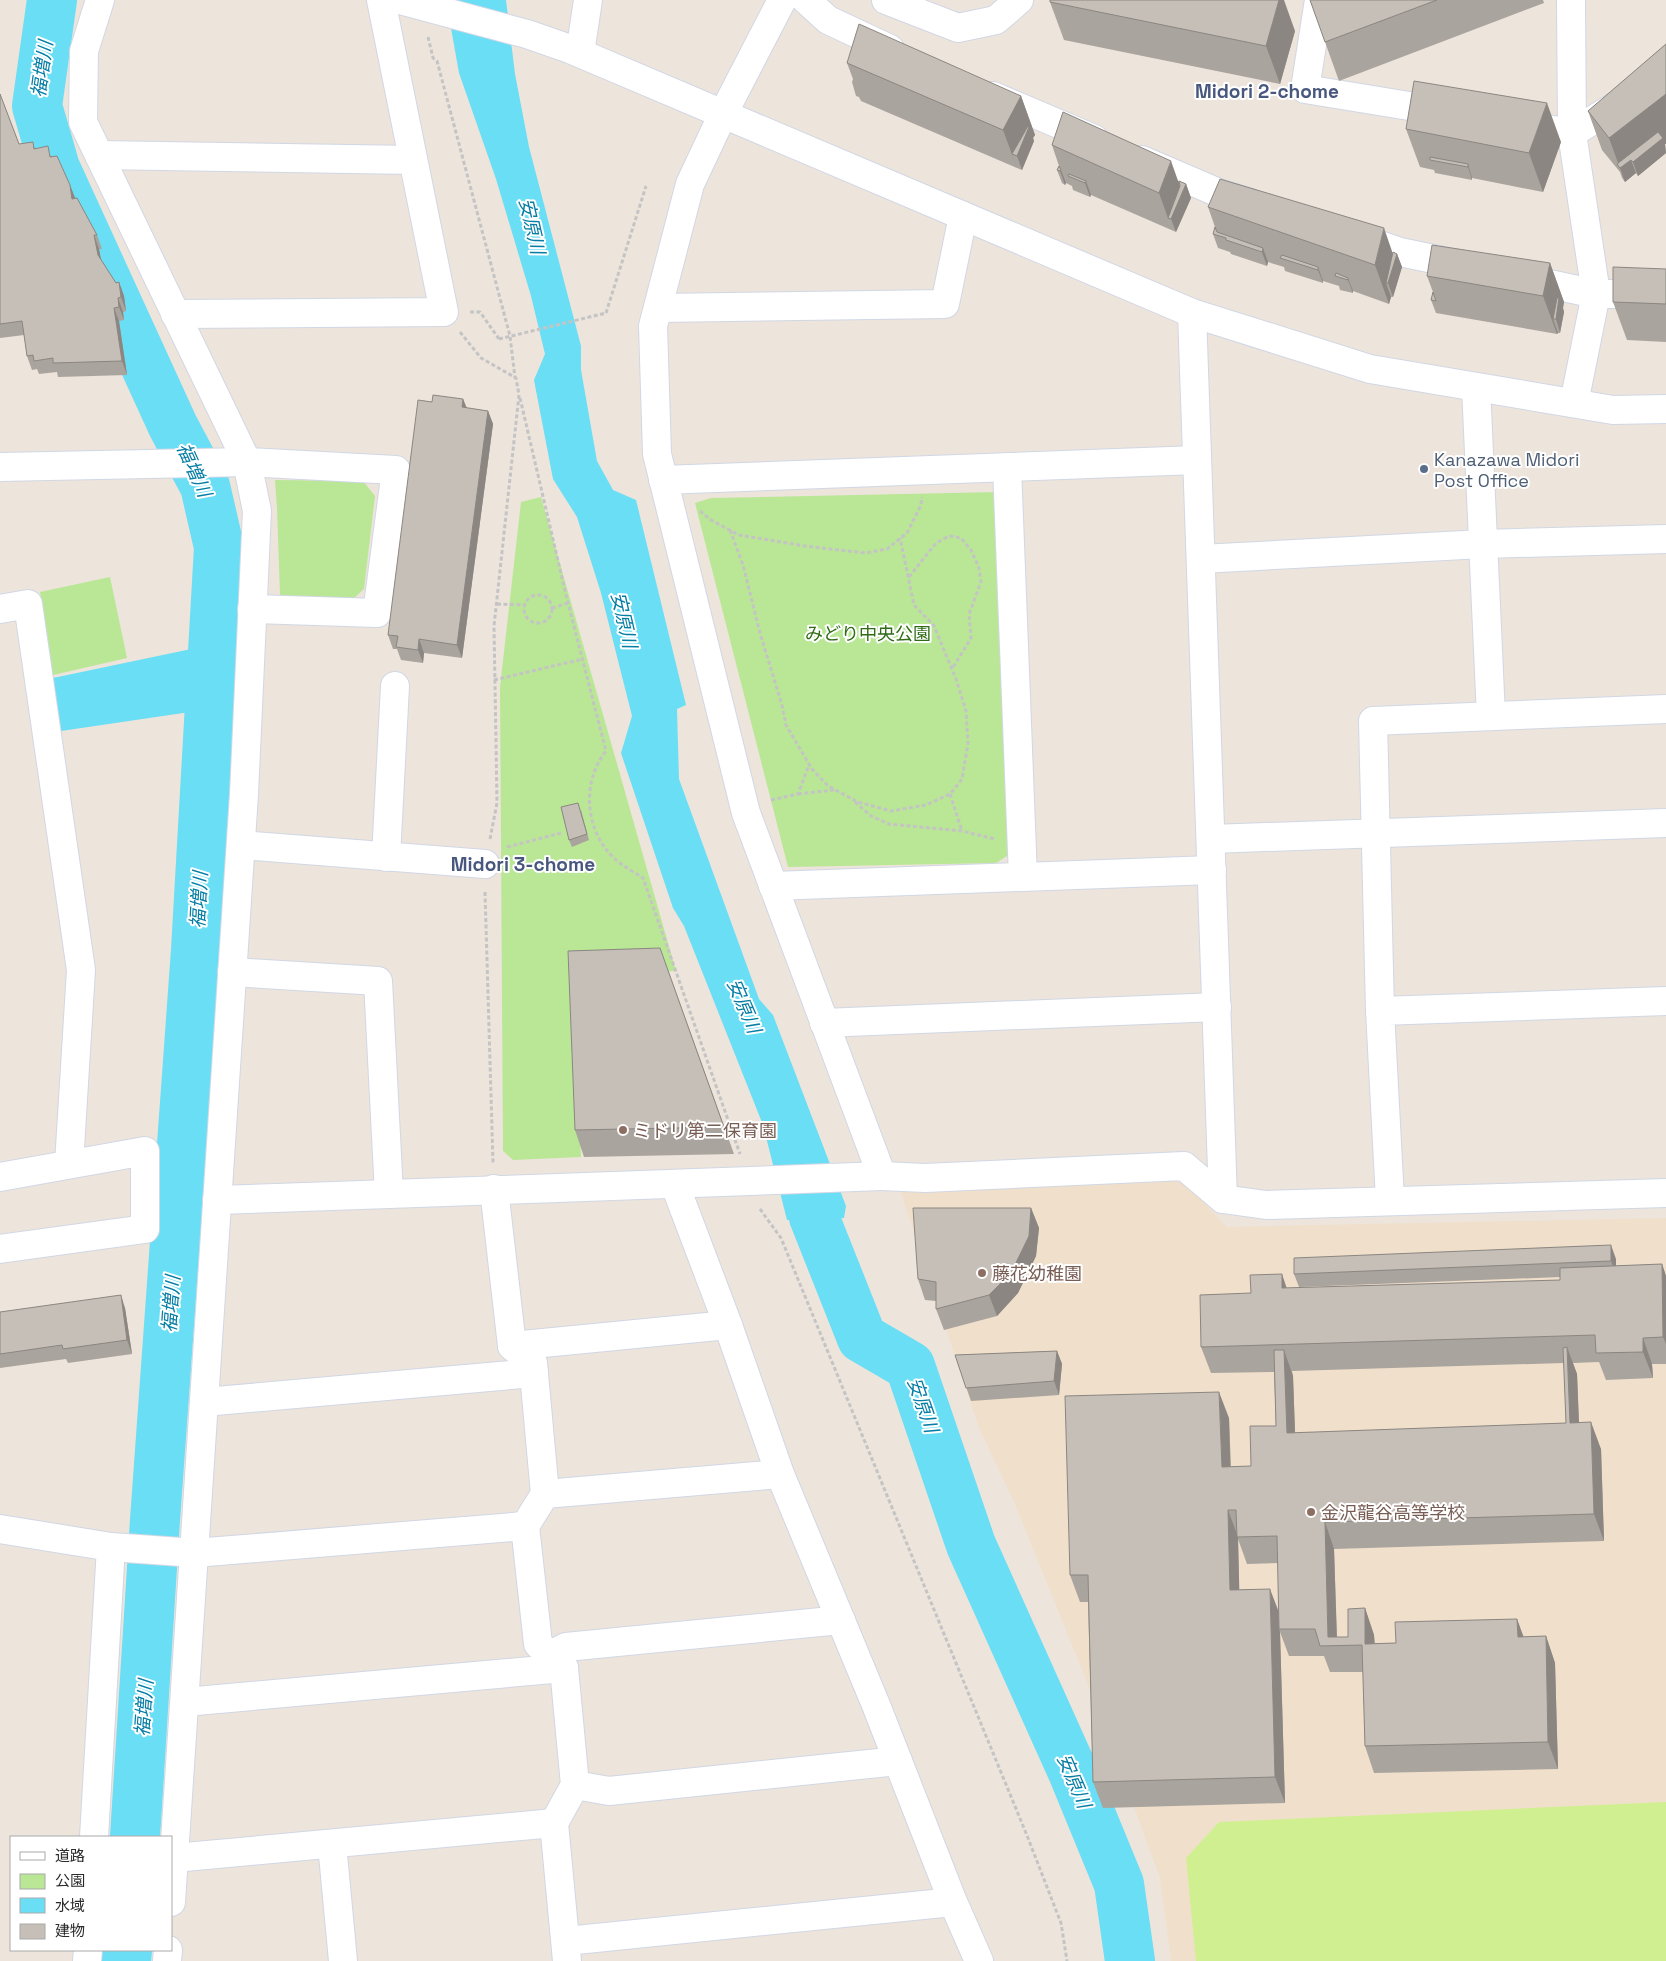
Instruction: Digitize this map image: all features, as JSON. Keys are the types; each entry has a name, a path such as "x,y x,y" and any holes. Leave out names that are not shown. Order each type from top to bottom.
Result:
{"street":[{"path":"100,0 84,52 83,122 175,314 235,463 257,511 241,846 204,1402 185,1552 185,1702 172,1887"},
{"path":"175,314 444,312 381,0"},
{"path":"580,53 588,0"},
{"path":"782,0 723,114 690,184 653,326 657,454 744,806 824,1023 870,1176"},
{"path":"806,0 828,20 910,58"},
{"path":"886,0 958,28 996,20 1019,0"},
{"path":"1319,0 1304,89 1467,116"},
{"path":"1571,0 1572,133 1596,294 1574,403"},
{"path":"417,5 527,34 580,53 1192,313 1370,369 1613,410 1666,409"},
{"path":"1495,120 1572,133 1666,75"},
{"path":"974,87 1219,192 1273,210"},
{"path":"99,155 413,160"},
{"path":"658,308 945,304 963,216"},
{"path":"1337,231 1400,252 1596,294 1666,294"},
{"path":"1192,313 1223,1198"},
{"path":"1476,387 1491,716"},
{"path":"663,480 1197,460"},
{"path":"0,467 235,463 396,470 377,613 252,609"},
{"path":"1007,467 1023,877"},
{"path":"1201,559 1483,544 1666,539"},
{"path":"0,609 28,604 81,970 69,1164"},
{"path":"386,857 395,686"},
{"path":"1390,1200 1380,1011 1373,721 1666,708"},
{"path":"1211,839 1666,822"},
{"path":"241,846 386,857 486,858"},
{"path":"773,886 1212,870"},
{"path":"232,972 378,981 389,1194"},
{"path":"1380,1011 1666,1001"},
{"path":"824,1023 1217,1007"},
{"path":"0,1177 145,1151 145,1229 0,1249"},
{"path":"217,1200 494,1189 675,1185 748,1180 870,1176 925,1178 1184,1166 1223,1198 1266,1205 1666,1193"},
{"path":"675,1185 728,1325 780,1474 898,1761 953,1902 979,1961"},
{"path":"494,1189 512,1346 532,1363 546,1494 525,1526 538,1644 557,1661 575,1785 554,1823 566,1951 953,1902"},
{"path":"512,1346 728,1325"},
{"path":"204,1402 534,1374"},
{"path":"546,1494 780,1474"},
{"path":"0,1529 120,1547 185,1552 525,1526"},
{"path":"94,1836 120,1547"},
{"path":"557,1661 566,1647 841,1620"},
{"path":"185,1702 557,1661"},
{"path":"575,1785 609,1791 898,1761"},
{"path":"174,1858 554,1823"},
{"path":"332,1844 343,1961"}],"path":[{"path":"417,5 433,58 437,61 510,336 519,395 568,603 606,751 601,757 590,787 589,808 595,833 614,858 643,878 748,1180 782,1238 1023,1824 1062,1923 1067,1961"},
{"path":"444,312 480,312 499,339 606,313 646,186"},
{"path":"444,312 481,358 516,378"},
{"path":"494,1189 486,858 497,803 494,626 519,395"},
{"path":"697,508 711,520 739,535 866,553 887,549 907,533 921,505 925,470"},
{"path":"730,530 744,565 760,634 782,705 786,725 810,764 828,786 851,798 891,811 926,805 950,794 962,779 968,743 966,711 934,626 914,605 900,538"},
{"path":"908,577 936,543 949,536 961,538 971,550 979,568 981,582 969,614 971,638 952,670"},
{"path":"552,608 548,600 540,596 530,597 525,605 525,613 534,622 542,622 546,620 552,608 568,603"},
{"path":"497,604 525,605"},
{"path":"494,680 583,659"},
{"path":"798,794 810,764"},
{"path":"744,806 798,794 835,790"},
{"path":"950,794 962,831"},
{"path":"851,798 871,816 889,824 962,831 1022,845"},
{"path":"486,858 561,833"}],"shaded area":[{"path":"1180,1178 1227,1227 1666,1218 1666,1961 1171,1961 1160,1878 1101,1717 1015,1504 979,1428 900,1190"}],"green space":[{"path":"275,480 363,481 375,496 364,589 354,598 289,601 280,595"},
{"name":"みどり中央公園","path":"999,492 1010,854 996,863 788,867 695,503 711,498"},
{"path":"541,497 676,971 574,975 581,1157 513,1160 503,1151 500,687 521,502"},
{"path":"110,577 127,658 53,675 40,592"},
{"path":"1666,1802 1666,1961 1196,1961 1186,1858 1219,1822"}],"water":[{"path":"446,0 506,0 515,74 529,147 581,346 581,370 597,461 613,490 636,500 686,705 677,709 679,779 759,999 773,1015 846,1206 844,1218 787,1220 763,1125 684,926 673,908 621,753 632,716 601,593 577,517 553,479 534,380 545,354 531,296 496,179 459,73"},
{"path":"196,648 190,712 61,731 53,678"}],"building":[{"path":"1050,0 1279,0 1266,46 1050,2"},
{"path":"1310,0 1437,0 1325,42"},
{"path":"859,24 1021,96 1003,130 847,63"},
{"path":"1666,44 1666,94 1609,138 1588,111"},
{"path":"1414,81 1547,103 1529,153 1406,129"},
{"path":"0,94 19,144 33,142 34,149 48,146 50,157 57,156 70,185 72,199 77,198 97,235 94,235 98,255 116,283 119,282 121,297 118,298 119,307 114,308 122,361 53,363 53,358 34,361 33,355 27,356 22,321 0,324"},
{"path":"1063,112 1171,161 1159,193 1052,145"},
{"path":"1028,126 1017,156 1012,154"},
{"path":"1658,132 1663,138 1633,162 1631,160 1620,168 1617,164"},
{"path":"1430,157 1468,164 1468,167 1430,160"},
{"path":"1069,174 1086,181 1085,183 1068,176"},
{"path":"1220,179 1384,228 1375,265 1208,207"},
{"path":"1179,181 1186,184 1171,219 1168,218 1180,186"},
{"path":"1215,227 1217,232 1263,248 1262,252 1213,234"},
{"path":"1432,245 1550,263 1543,296 1427,276"},
{"path":"1393,252 1397,254 1388,283 1386,283"},
{"path":"1282,255 1318,267 1318,270 1280,258"},
{"path":"1613,267 1666,269 1666,304 1613,302"},
{"path":"1336,273 1348,278 1348,280 1335,276"},
{"path":"1433,292 1436,301 1431,300"},
{"path":"1557,298 1559,298 1556,319 1553,319"},
{"path":"433,395 463,399 462,407 488,411 457,645 419,639 418,650 396,647 398,636 388,635 418,400 432,402"},
{"path":"578,803 587,834 569,840 561,807"},
{"path":"660,948 724,1127 575,1130 568,951"},
{"path":"913,1208 1031,1208 1029,1236 1011,1273 989,1295 936,1309 936,1282 918,1279"},
{"path":"1611,1245 1611,1261 1294,1274 1294,1258"},
{"path":"1662,1264 1663,1337 1643,1338 1643,1352 1596,1353 1595,1335 1201,1347 1200,1295 1251,1293 1250,1275 1282,1274 1282,1288 1560,1280 1560,1268"},
{"path":"121,1295 127,1340 63,1349 62,1345 0,1354 0,1312"},
{"path":"1567,1347 1570,1423 1591,1422 1594,1514 1325,1522 1328,1637 1348,1637 1348,1609 1365,1608 1365,1644 1396,1643 1395,1622 1517,1619 1518,1637 1546,1636 1548,1742 1365,1746 1362,1645 1320,1646 1315,1629 1279,1629 1277,1536 1237,1537 1236,1510 1228,1510 1230,1590 1270,1589 1275,1777 1093,1782 1088,1575 1070,1575 1065,1396 1219,1392 1222,1467 1251,1466 1250,1426 1276,1426 1274,1350 1284,1350 1287,1433 1566,1423 1563,1348"},
{"path":"1057,1351 1054,1381 966,1388 955,1355"}],"waterway":[{"name":"福増川","path":"52,0 37,106 55,168 173,426 205,486 219,547 196,950 155,1520 135,1836"},
{"name":"安原川","path":"798,1151 814,1217 862,1338 910,1366 971,1545 1073,1772 1119,1884 1130,1961"},
{"name":"福増川","path":"126,1961 127,1951"}],"place":[{"name":"Kanazawa Midori Post Office","path":"1424,469"},
{"name":"ミドリ第二保育園","path":"623,1130"},
{"name":"藤花幼稚園","path":"982,1273"},
{"name":"金沢龍谷高等学校","path":"1311,1512"}],"district":[{"name":"Midori 2-chome","path":"1267,91"},
{"name":"Midori 3-chome","path":"523,864"}]}
